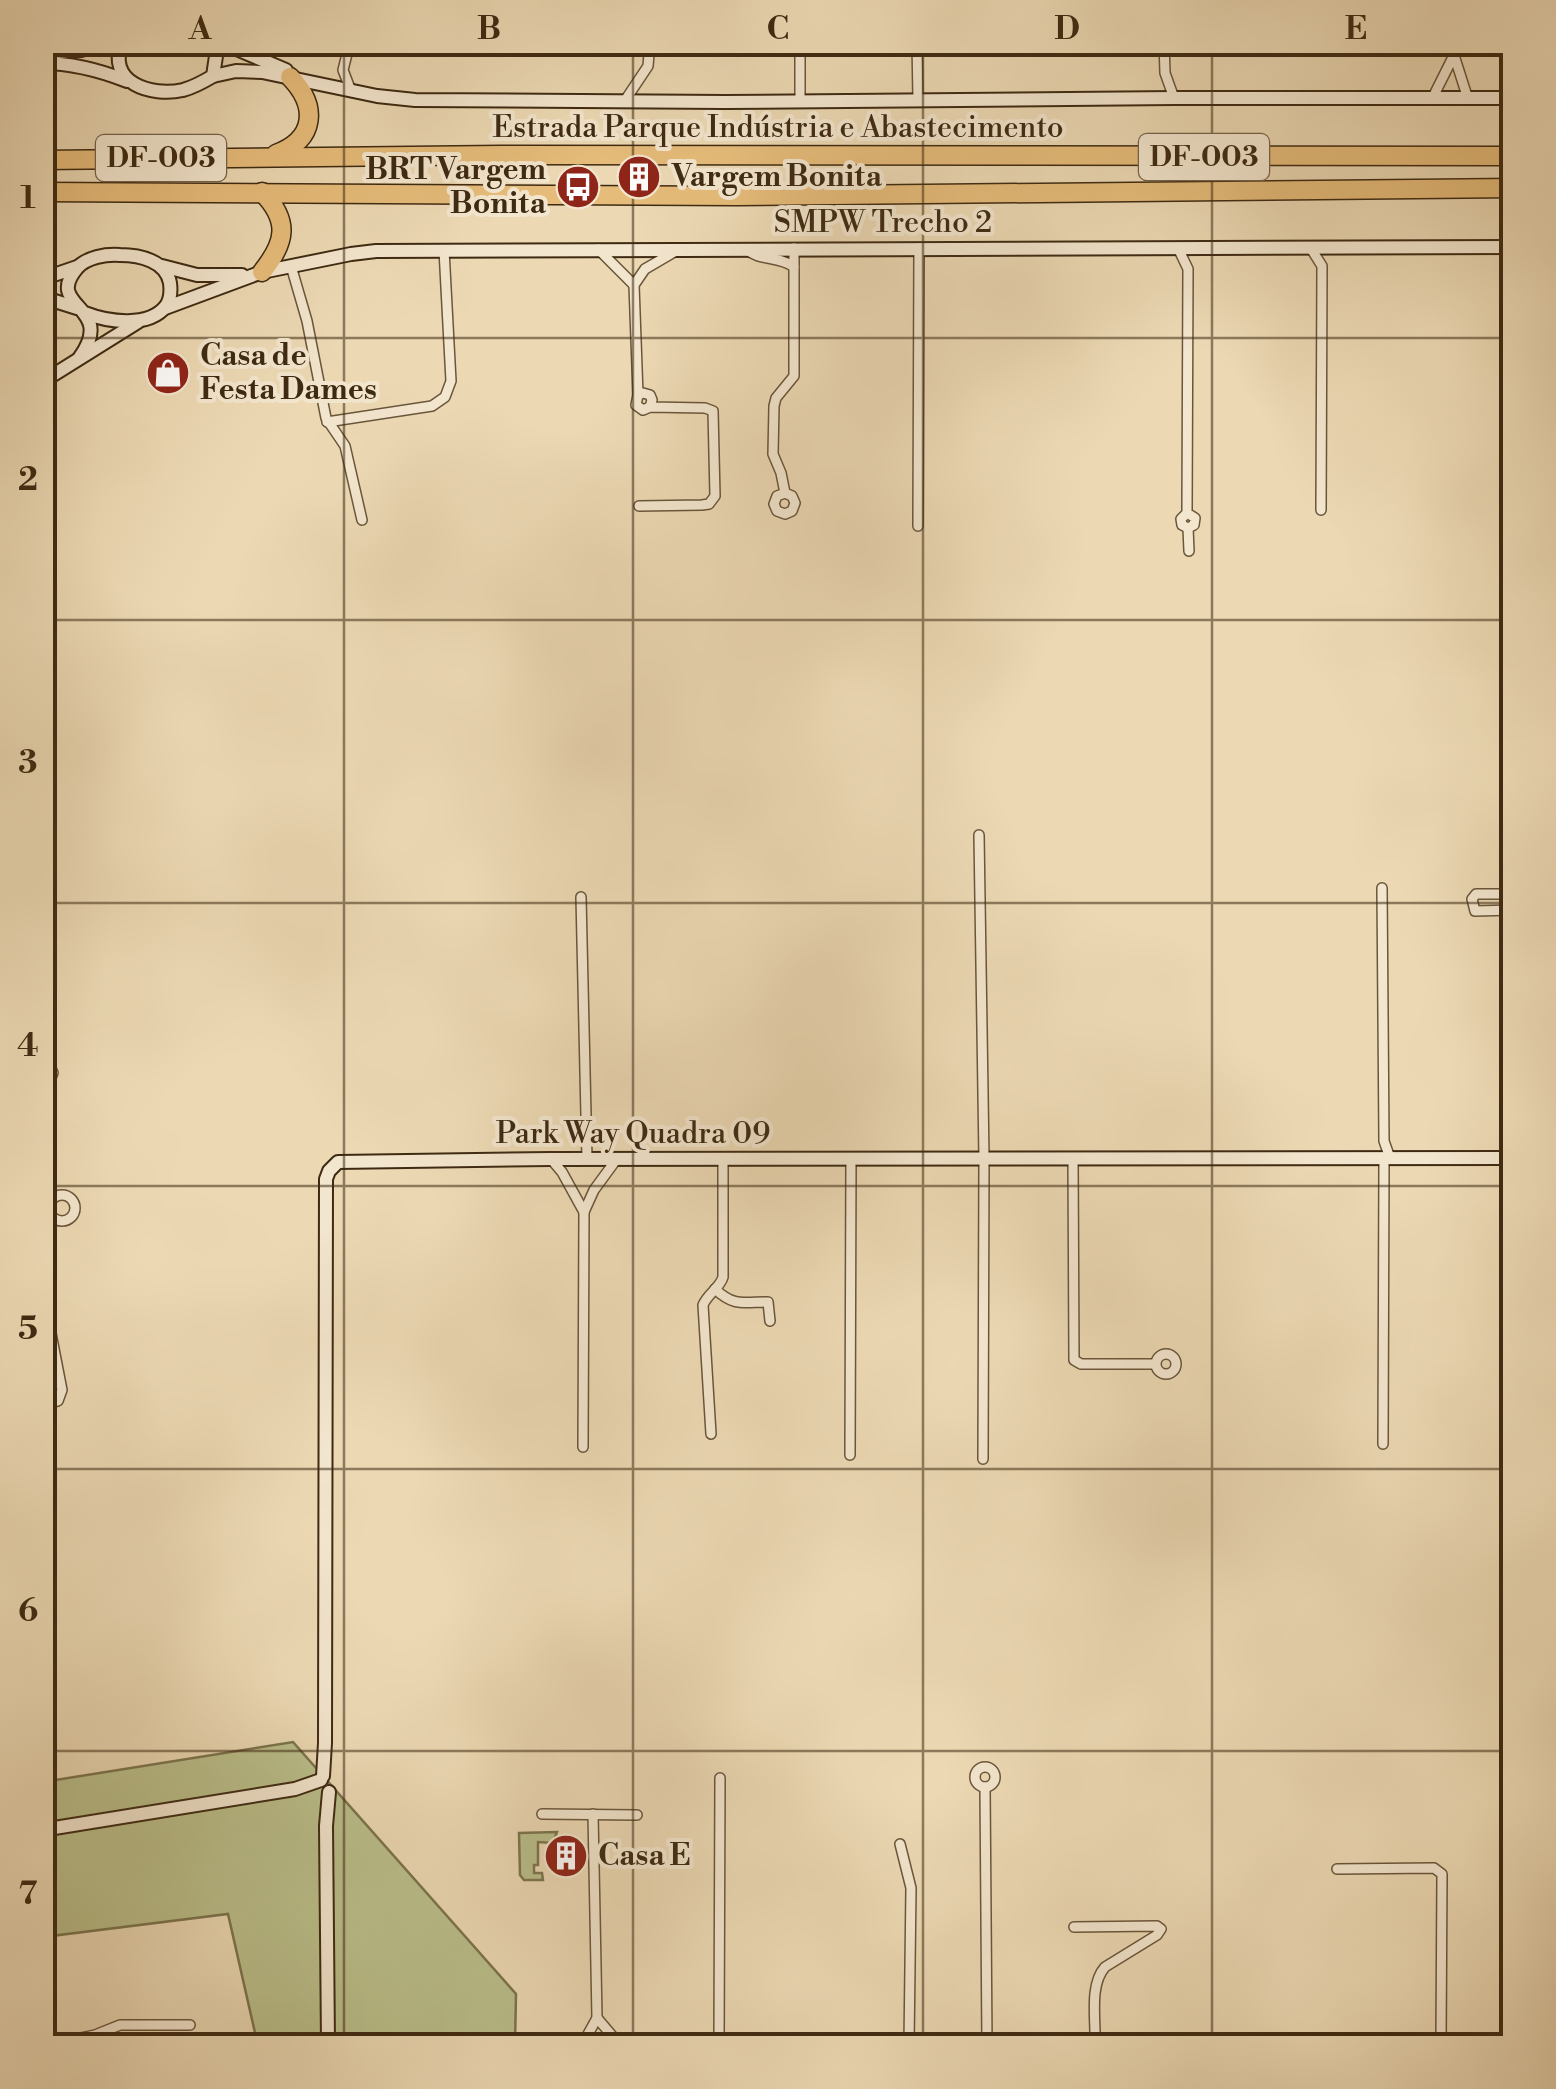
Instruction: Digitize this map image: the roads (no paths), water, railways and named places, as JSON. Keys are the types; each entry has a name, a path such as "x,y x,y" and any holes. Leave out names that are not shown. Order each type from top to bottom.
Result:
{"highway":[{"path":"264,158 290,149 309,123 310,113 298,78"},
{"name":"Estrada Parque Indústria e Abastecimento","path":"48,157 1514,156"},
{"name":"DF-003","path":"42,192 737,196 1514,188"},
{"path":"259,274 279,246 282,231 276,209 262,192"}],"street":[{"path":"42,53 81,50 111,42"},
{"path":"122,42 117,58 119,67 132,83"},
{"path":"212,42 216,56 213,76"},
{"path":"220,42 298,78"},
{"path":"350,42 343,70 350,90"},
{"path":"624,102 651,60 650,42"},
{"path":"800,42 800,102"},
{"path":"917,42 918,100"},
{"path":"1164,42 1165,73 1174,98"},
{"path":"1454,42 1454,56 1468,99"},
{"path":"1432,99 1454,56"},
{"path":"43,63 101,70 148,89 179,91 213,76 248,70 415,100 1514,98"},
{"path":"321,84 343,70"},
{"path":"1156,98 1165,73"},
{"name":"SMPW Trecho 2","path":"259,274 376,251 1514,246"},
{"path":"746,248 756,256 777,258 794,266"},
{"path":"784,493 782,473 773,454 774,406 794,376 794,248"},
{"path":"918,526 919,248"},
{"path":"1178,248 1188,266"},
{"path":"1189,552 1188,528 1180,519 1188,513 1188,266 1196,248"},
{"path":"1310,248 1322,266"},
{"path":"1321,510 1322,266 1332,248"},
{"path":"598,249 634,286"},
{"path":"639,506 709,504 715,496 713,411 650,407 650,395 638,395 634,286 652,264 681,249"},
{"path":"328,422 432,406 445,397 450,381 444,250"},
{"path":"42,278 98,256 114,254 140,257 197,275 259,274"},
{"path":"162,266 171,288 165,308"},
{"path":"292,266 328,422 345,446 362,520"},
{"path":"77,267 69,291 71,300 90,322 92,337 80,357"},
{"path":"42,382 142,319 259,274"},
{"path":"42,297 106,320 142,319"},
{"path":"979,835 983,1459"},
{"path":"1382,888 1383,1444"},
{"path":"1514,894 1476,894 1472,904 1477,912 1514,910"},
{"path":"581,898 587,1159"},
{"path":"42,1062 50,1066 52,1073 50,1080 42,1084"},
{"path":"712,1434 703,1311 705,1300 722,1282 724,1267 723,1158"},
{"path":"850,1455 851,1158"},
{"path":"1073,1158 1074,1360 1081,1364 1155,1364"},
{"name":"Park Way Quadra 09","path":"582,2045 328,2043 324,1785 326,1175 332,1166 343,1160 1514,1158"},
{"path":"550,1159 562,1172 584,1212"},
{"path":"583,1447 584,1212 594,1190 618,1159"},
{"path":"572,1190 594,1190"},
{"path":"42,1286 62,1390 58,1401 42,1405"},
{"path":"714,1289 726,1300 768,1302 770,1321"},
{"path":"719,2044 720,1778"},
{"path":"42,1830 324,1785"},
{"path":"985,1787 987,2043"},
{"path":"542,1814 637,1814"},
{"path":"594,1814 597,2018 582,2045 1513,2043"},
{"path":"900,1844 912,1888 909,2044"},
{"path":"1337,1868 1434,1868 1442,1874 1441,2042"},
{"path":"1074,1927 1161,1929 1099,1974 1095,2042"},
{"path":"597,2018 620,2045"},
{"path":"42,2046 95,2035 120,2025 190,2025"}],"place":[{"name":"Vargem Bonita","path":"639,177"},
{"name":"BRT Vargem Bonita","path":"578,187"},
{"name":"Casa de Festa Dames","path":"168,373"},
{"name":"Casa E","path":"566,1856"}]}
